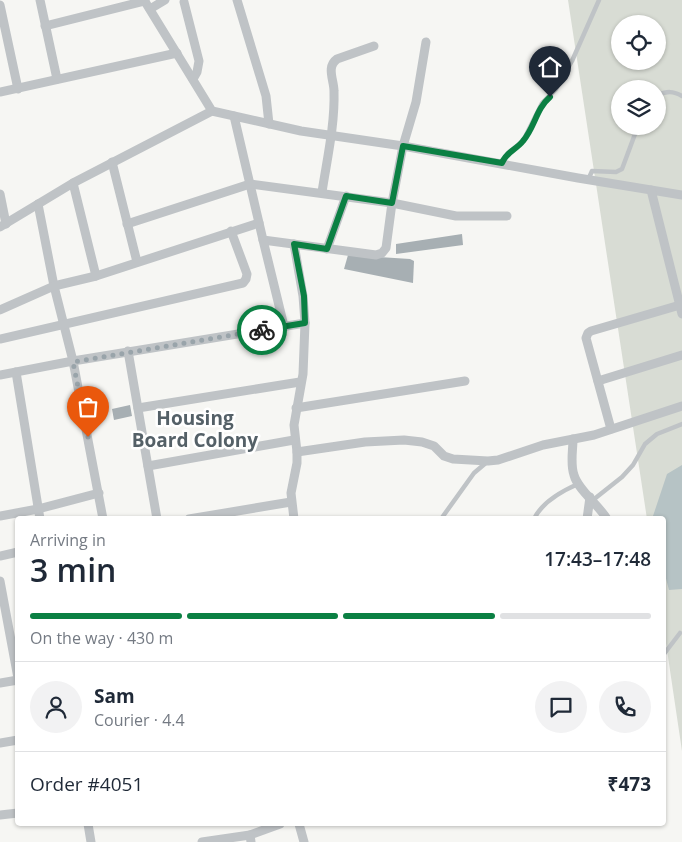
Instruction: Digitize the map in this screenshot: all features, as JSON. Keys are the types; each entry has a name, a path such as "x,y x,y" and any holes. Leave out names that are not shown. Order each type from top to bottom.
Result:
{"street":[{"path":"40,0 57,79"},
{"path":"45,26 165,0"},
{"path":"237,0 266,96 269,124"},
{"path":"185,1 199,61 197,72 193,79"},
{"path":"146,4 212,111"},
{"path":"0,5 18,89"},
{"path":"263,240 376,255 382,253 386,248 403,146 416,102 426,42"},
{"path":"322,192 334,92 331,73 332,62 374,46"},
{"path":"0,92 176,53"},
{"path":"0,194 3,225 73,183 212,111 330,136 403,146 682,195"},
{"path":"234,116 284,326"},
{"path":"112,162 137,262"},
{"path":"73,183 96,276"},
{"path":"127,224 250,184 322,192 392,203 456,216 507,216"},
{"path":"611,429 586,338 588,333 681,310 651,190"},
{"path":"327,249 346,196"},
{"path":"38,204 54,286 65,323 103,516"},
{"path":"0,310 54,286 96,276 259,223"},
{"path":"0,339 243,283 246,280 247,274 230,231"},
{"path":"293,516 291,493 297,463 294,425 303,365 305,323 304,296 294,244"},
{"path":"0,375 128,351 305,323"},
{"path":"128,351 156,516"},
{"path":"598,381 682,355"},
{"path":"16,372 39,516"},
{"path":"296,408 465,380"},
{"path":"138,408 300,382"},
{"path":"297,452 365,442 404,440 422,442 434,446 444,456 454,459 488,461 511,456 543,445 594,435 682,406"},
{"path":"573,439 572,469 578,484 604,516"},
{"path":"148,466 294,440"},
{"path":"0,516 38,509 99,493"},
{"path":"588,516 591,498"},
{"path":"207,516 291,502"},
{"path":"0,556 15,553"},
{"path":"0,581 15,663"},
{"path":"0,683 15,680"},
{"path":"0,743 15,740"},
{"path":"0,815 15,813"},
{"path":"88,826 91,842"},
{"path":"202,842 251,838 276,826"},
{"path":"300,826 304,842"}],"lane":[{"path":"502,163 508,153 523,141 542,103 556,89 572,61 599,0"},
{"path":"666,92 675,92 682,96"},
{"path":"588,180 592,171 616,172 622,169 635,135"},
{"path":"591,498 622,477 633,465 645,444 657,434 667,428 682,424"},
{"path":"443,516 474,473 488,461"},
{"path":"536,516 549,501 564,490 578,484"},
{"path":"666,651 680,633"}],"shaded area":[{"path":"568,0 682,0 682,751 666,643 666,516 647,516"},
{"path":"682,465 682,589 669,590 666,579 666,516 653,516 667,474"}],"building":[{"path":"462,234 463,245 396,254 396,244"},
{"path":"348,255 410,259 414,261 413,283 344,269"},
{"path":"130,405 132,416 114,420 112,409"}],"way so far":[{"path":"88,437 73,362 128,351 262,330"}],"district":[{"name":"Housing Board Colony","path":"195,429"}],"route":[{"path":"262,330 305,323 304,296 294,244 327,249 346,196 392,203 403,146 502,163 504,157 523,141 542,103 550,97"}]}
